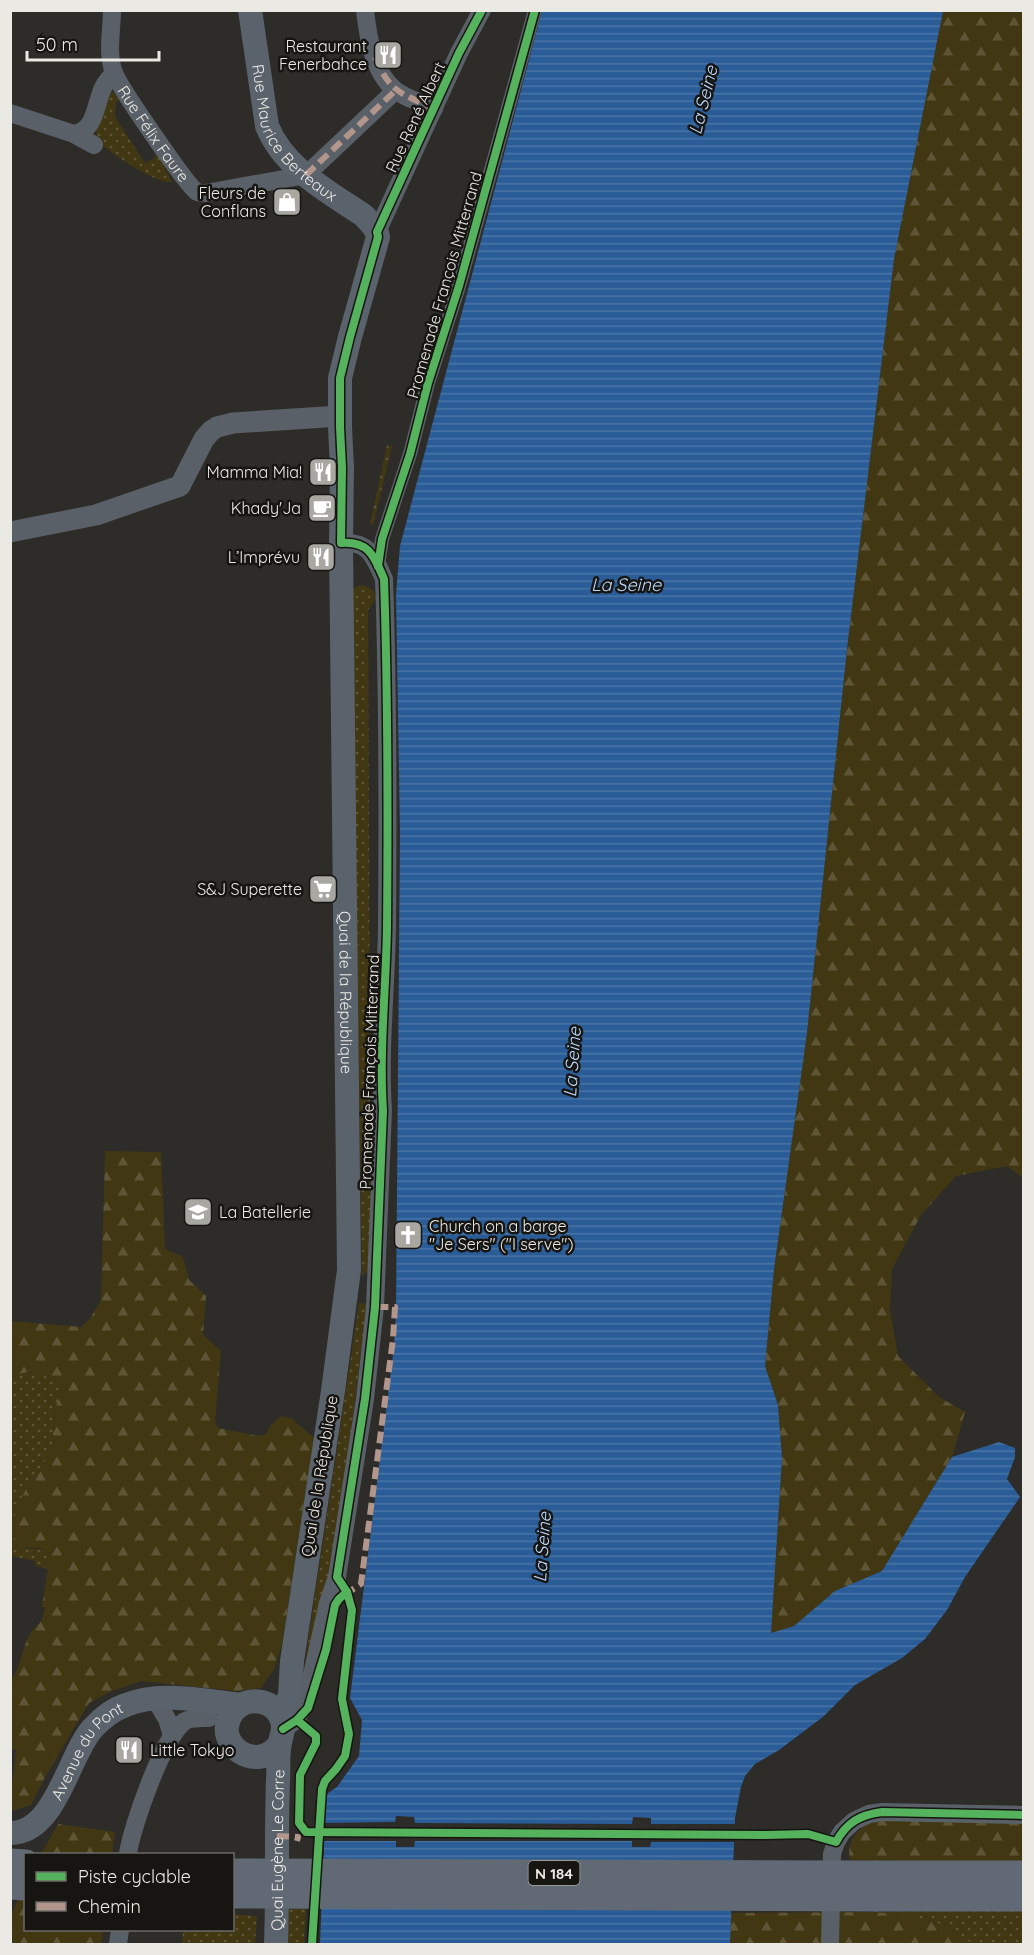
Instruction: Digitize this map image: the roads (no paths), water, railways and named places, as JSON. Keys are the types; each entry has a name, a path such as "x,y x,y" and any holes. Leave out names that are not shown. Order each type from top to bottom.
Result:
{"main road":[{"name":"Rue Maurice Berteaux","path":"250,10 267,126 272,138 284,156 306,175 363,215 372,223 377,232"},
{"name":"Quai de la République","path":"268,1725 292,1661 349,1270 340,378 378,237 377,232"},
{"name":"Avenue du Pont","path":"16,1832 41,1820 92,1730 106,1716 125,1705 155,1699 183,1699 268,1725"},
{"path":"183,1699 218,1725 231,1744 246,1756 268,1725 231,1715 218,1725"},
{"name":"Quai Eugène Le Corre","path":"268,1725 278,1796 276,1944"},
{"name":"N 184","path":"234,1872 876,1886 1023,1898"},
{"name":"N 184","path":"234,1895 876,1886 1023,1874"}],"street":[{"name":"Rue Félix Faure","path":"112,10 110,43 114,74 165,150 198,192 206,193 306,175"},
{"path":"364,10 367,33 384,77 396,91 434,109"},
{"name":"Promenade François Mitterrand","path":"378,566 382,539 410,454 428,383 459,286 535,10"},
{"name":"Rue René Albert","path":"377,232 480,12"},
{"name":"Rue Félix Faure","path":"74,134 82,132 92,121 102,88 114,74"},
{"path":"306,175 396,91"},
{"path":"10,113 74,134 94,145"},
{"path":"413,380 428,383"},
{"path":"10,532 96,515 180,486 204,439 217,427 233,423 340,416"},
{"name":"Promenade François Mitterrand","path":"268,1725 297,1720 312,1674 328,1603 337,1577 365,1399 375,1307 387,931 388,793 384,579 371,552 356,542 341,543"},
{"path":"155,1699 167,1719 172,1735"},
{"path":"128,1853 139,1813 172,1735 185,1721 195,1718 218,1725"},
{"path":"830,1944 832,1854 842,1832 854,1821 869,1814 882,1812 1023,1815"},
{"path":"10,1875 16,1832"}],"water":[{"name":"La Seine","path":"542,11 943,11 894,259 847,649 807,1033 774,1269 765,1366 778,1405 782,1458 771,1633 794,1626 835,1591 882,1571 952,1457 999,1442 1015,1448 1015,1457 1007,1479 1020,1497 965,1577 947,1610 925,1639 902,1658 855,1685 824,1716 779,1750 755,1764 745,1776 735,1818 730,1944 320,1944 326,1798 328,1793 337,1787 359,1756 362,1720 350,1698 394,1347 396,1313 400,832 396,594 400,546"}],"place":[{"name":"Restaurant Fenerbahce","path":"388,55"},
{"name":"Fleurs de Conflans","path":"287,202"},
{"name":"Mamma Mia!","path":"323,472"},
{"name":"Khady'Ja","path":"322,508"},
{"name":"L’Imprévu","path":"321,557"},
{"name":"S&J Superette","path":"323,889"},
{"name":"La Batellerie","path":"198,1212"},
{"name":"Church on a barge \"Je Sers\" (\"I serve\")","path":"408,1235"},
{"name":"Little Tokyo","path":"129,1750"}]}
